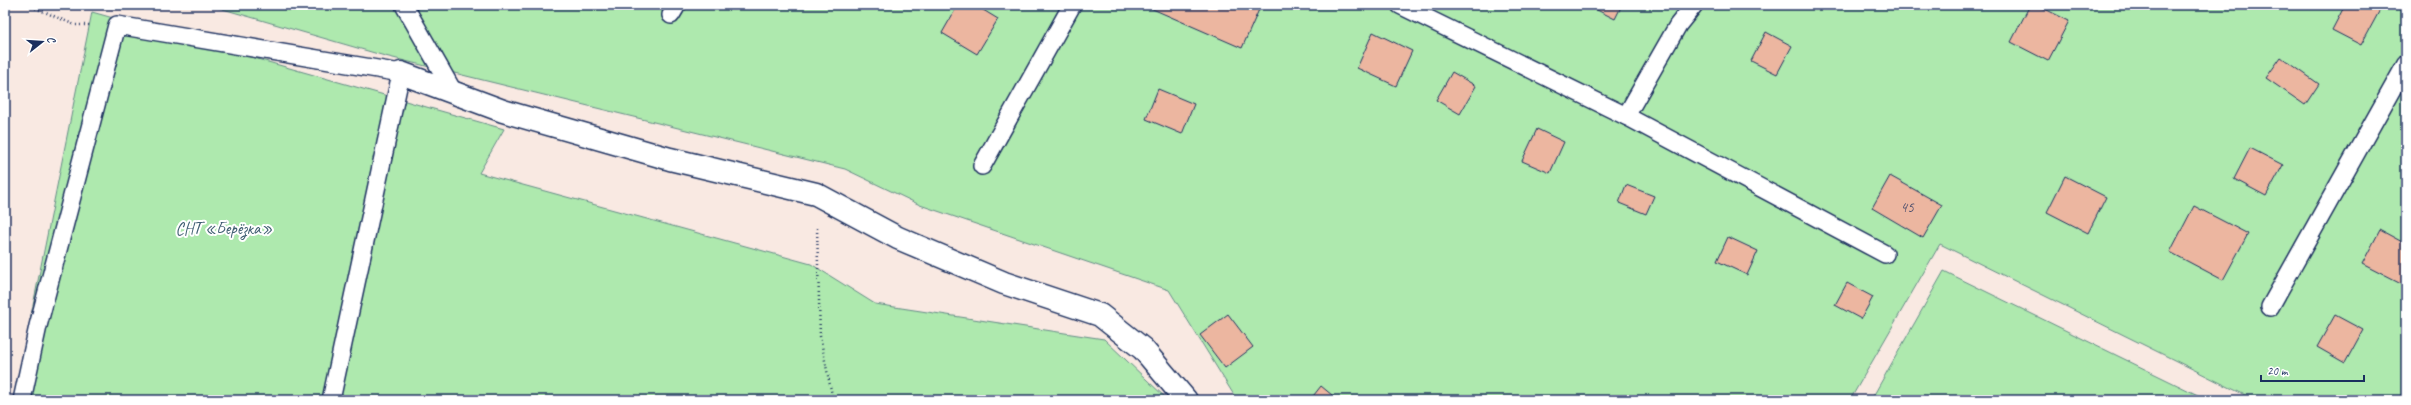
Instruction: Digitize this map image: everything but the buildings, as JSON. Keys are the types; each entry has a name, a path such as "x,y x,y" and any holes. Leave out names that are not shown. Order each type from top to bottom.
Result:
{"street":[{"path":"401,73 503,111 670,158 816,194 898,238 1004,283 1100,315 1143,349 1186,400"}],"lane":[{"path":"404,5 454,93"},
{"path":"982,166 1072,5"},
{"path":"1400,5 1626,116 1885,254"},
{"path":"1626,116 1678,25 1694,5"},
{"path":"22,400 38,326 117,25 401,73 331,400"},
{"path":"2270,307 2406,64"}],"path":[{"path":"28,5 75,25 117,25"},
{"path":"816,194 820,336 833,400"}],"green space":[{"path":"209,5 2406,5 2406,400 2255,400 1940,244 1850,400 1237,400 1169,290 920,205 845,169 385,56"},
{"name":"СНТ «Берёзка»","path":"92,12 504,129 479,173 811,264 875,304 1104,339 1168,400 14,400"},
{"path":"1944,271 2208,400 1871,400"}]}
